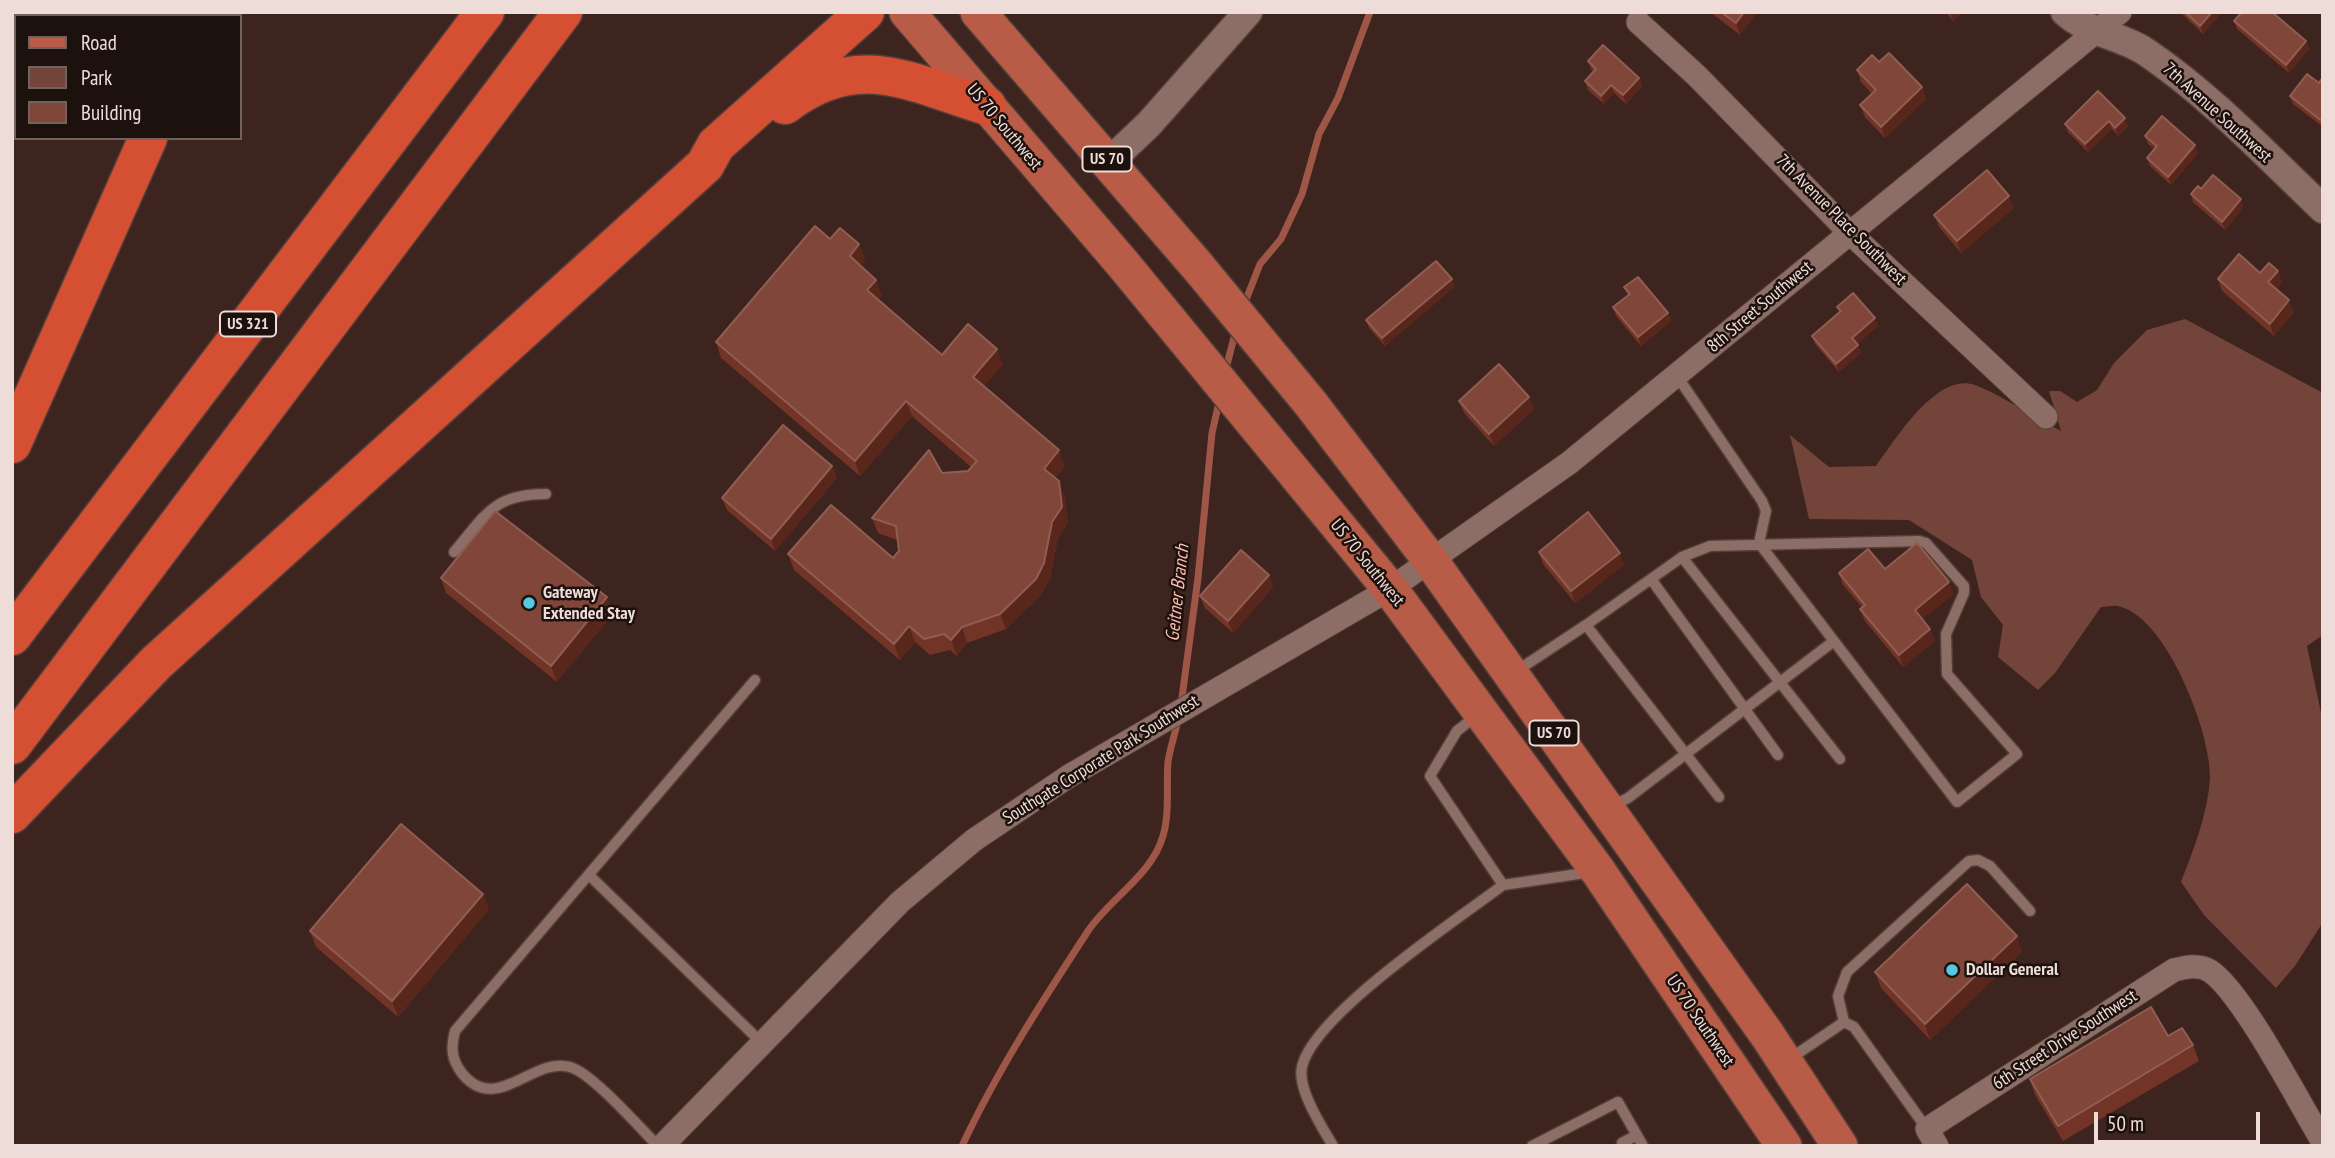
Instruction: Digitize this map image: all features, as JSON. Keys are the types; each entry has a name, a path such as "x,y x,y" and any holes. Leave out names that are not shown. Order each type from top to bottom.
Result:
{"highway":[{"name":"US 321","path":"12,636 485,12"},
{"path":"12,745 563,12"},
{"path":"12,814 156,663 705,165 716,145 864,12"},
{"path":"705,165 726,156 793,99 845,75 862,73 897,76 987,106"},
{"path":"12,444 147,140"}],"main road":[{"name":"US 70 Southwest","path":"907,12 1123,264 1390,589 1598,871 1784,1146"},
{"name":"US 70","path":"978,12 1109,162 1311,404 1430,560 1786,1062 1840,1146"}],"street":[{"path":"1109,162 1149,124 1248,12"},
{"name":"7th Avenue Southwest","path":"2065,12 2096,32 2143,49 2178,75 2323,209"},
{"name":"8th Street Southwest","path":"1390,589 1569,463 2120,12"},
{"name":"7th Avenue Place Southwest","path":"1638,22 1697,76 1850,233 2046,417"},
{"name":"Southgate Corporate Park Southwest","path":"660,1146 900,902 974,840 1069,776 1390,589"},
{"name":"6th Street Drive Southwest","path":"1932,1137 2174,970 2191,966 2208,970 2232,992 2323,1142"}],"lane":[{"path":"1512,674 1682,557 1716,544 1759,543 1919,541 1931,547 1964,586 1964,593 1946,634 1947,674 2015,751 2014,759 1957,802 1759,543 1766,511 1762,501 1677,376"},
{"path":"454,552 501,500 546,494"},
{"path":"1682,557 1840,759"},
{"path":"1651,579 1778,755"},
{"path":"1586,625 1719,797"},
{"path":"1607,809 1628,798 1834,641"},
{"path":"660,1146 589,1079 572,1067 557,1065 540,1068 519,1083 490,1088 464,1075 454,1061 451,1047 455,1031 755,680"},
{"path":"1482,711 1457,730 1430,776 1503,885"},
{"path":"1932,1137 1863,1035 1844,1022 1838,996 1847,972 1969,862 1978,860 1990,866 2030,911"},
{"path":"1333,1146 1310,1107 1301,1069 1312,1042 1346,1007 1503,885 1598,871"},
{"path":"589,875 762,1043"},
{"path":"1786,1062 1844,1022"},
{"path":"1532,1146 1546,1142 1618,1101 1643,1146"},
{"path":"1622,1143 1637,1135"}],"green space":[{"path":"2185,319 2323,393 2323,635 2307,646 2321,713 2323,922 2295,966 2276,988 2204,915 2181,882 2206,806 2210,779 2209,759 2183,679 2152,630 2135,614 2117,606 2101,607 2055,673 2038,690 1998,657 2003,625 1981,597 1972,560 1909,520 1809,519 1790,435 1829,467 1876,466 1918,410 1946,388 1961,383 1986,390 2061,431 2049,391 2060,391 2077,402 2097,390 2114,363 2147,330"}],"building":[{"path":"1721,12 1744,12 1736,23"},
{"path":"2185,12 2212,12 2200,26"},
{"path":"2242,12 2272,12 2306,41 2286,65 2234,21"},
{"path":"1603,45 1639,78 1623,95 1611,85 1601,96 1585,81 1596,69 1588,61"},
{"path":"1889,53 1922,87 1881,127 1860,105 1876,90 1857,70 1872,55 1879,62"},
{"path":"2307,74 2319,83 2323,77 2323,122 2290,96"},
{"path":"2098,91 2125,118 2115,128 2109,121 2085,144 2065,124"},
{"path":"2162,116 2195,145 2168,177 2147,158 2157,146 2145,136"},
{"path":"1987,170 2009,196 1957,241 1934,215"},
{"path":"2213,175 2241,199 2222,222 2191,194 2198,186 2201,189"},
{"path":"815,226 830,239 840,228 859,244 850,256 876,280 867,290 942,355 968,324 997,349 973,377 1059,450 1044,469 1059,481 1062,507 1052,522 1044,563 1036,579 1000,614 962,627 951,640 944,634 924,639 909,626 894,644 788,554 831,505 893,558 899,551 896,526 872,518 929,450 942,473 968,471 977,461 906,401 855,461 716,342"},
{"path":"2239,254 2260,273 2269,263 2278,271 2268,282 2289,300 2270,324 2218,279"},
{"path":"1436,261 1452,279 1382,338 1366,320"},
{"path":"1638,277 1668,313 1638,337 1613,307 1630,294 1624,287"},
{"path":"1853,293 1875,318 1852,338 1858,345 1836,364 1812,336 1841,311 1837,307"},
{"path":"1499,364 1529,397 1489,434 1459,401"},
{"path":"783,425 832,466 771,539 722,498"},
{"name":"Gateway Extended Stay","path":"495,511 607,597 551,666 441,578"},
{"path":"1588,512 1620,553 1571,591 1539,552"},
{"path":"1917,543 1949,582 1915,610 1930,629 1899,655 1860,609 1865,605 1839,573 1868,549 1885,569"},
{"path":"1241,550 1269,575 1228,621 1200,596"},
{"path":"401,824 483,894 392,1001 310,931"},
{"name":"Dollar General","path":"1967,884 2017,936 1925,1024 1875,972"},
{"path":"2151,1007 2168,1036 2182,1028 2193,1045 2058,1126 2030,1079"}],"waterway":[{"name":"Geitner Branch","path":"1244,305 1260,264 1281,239 1302,194 1319,134 1338,98 1370,12"},
{"name":"Geitner Branch","path":"1225,372 1236,330"},
{"name":"Geitner Branch","path":"1181,705 1198,578 1212,433 1220,398"},
{"name":"Geitner Branch","path":"962,1146 1005,1063 1088,931 1150,863 1158,850 1165,827 1168,762 1178,720"}],"place":[{"name":"Gateway Extended Stay","path":"529,603"},
{"name":"Dollar General","path":"1952,970"}]}
